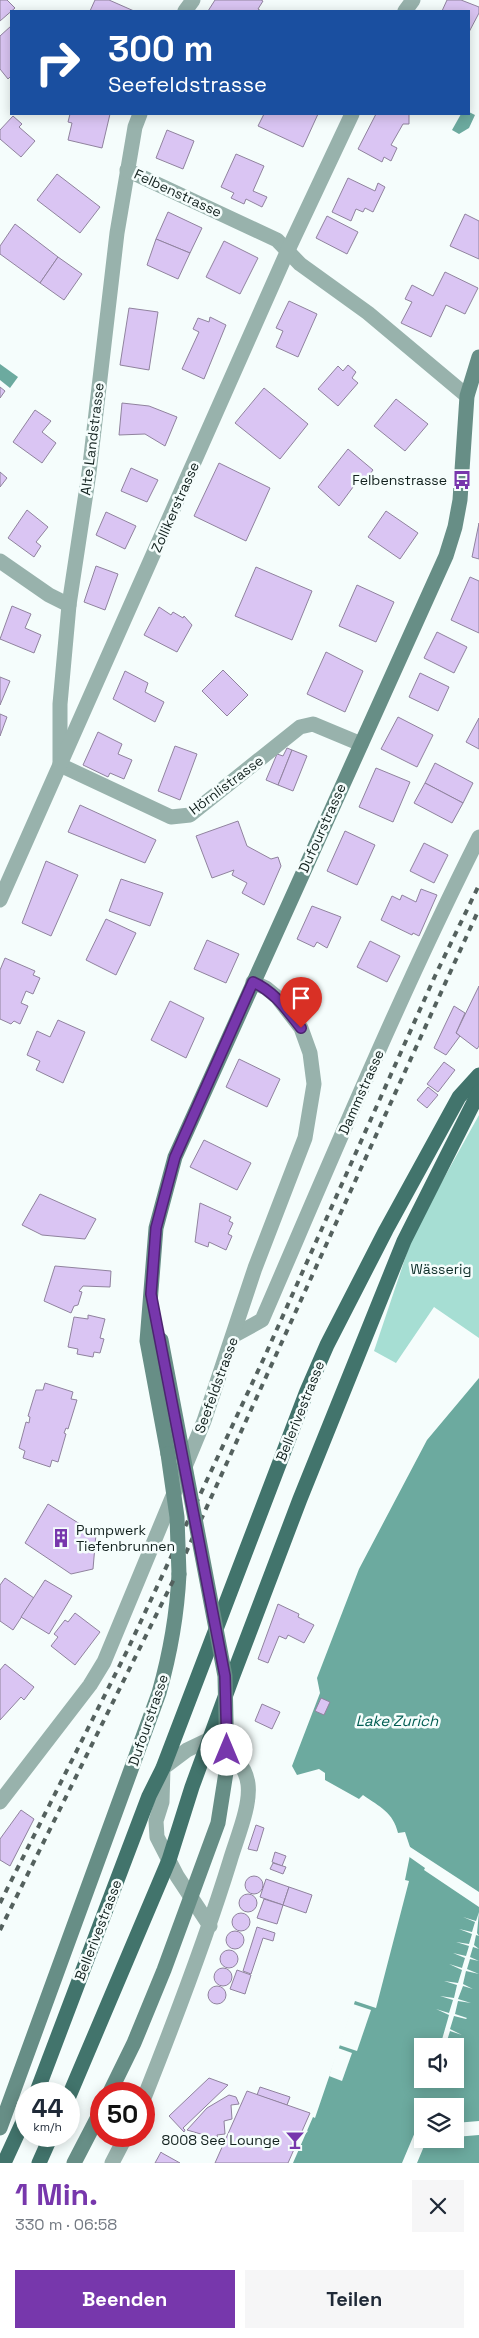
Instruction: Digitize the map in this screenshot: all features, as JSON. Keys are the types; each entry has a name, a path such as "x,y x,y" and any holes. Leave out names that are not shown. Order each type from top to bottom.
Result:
{"main road":[{"name":"Dufourstrasse","path":"0,2128 159,1694 170,1653 177,1614 180,1546 178,1517 154,1340 151,1294 156,1228 175,1157 446,556 455,527 462,480 467,396 479,358"},
{"name":"Bellerivestrasse","path":"41,2082 149,1796 163,1768 244,1552 327,1345 386,1230 459,1097 479,1075"},
{"path":"75,2082 169,1860 210,1739 300,1499 404,1241 479,1092"},
{"name":"Dufourstrasse","path":"116,2082 164,1970 218,1822 226,1766 225,1676 154,1340"},
{"path":"74,2163 90,2133"},
{"path":"4,2163 15,2139"},
{"path":"39,2163 46,2147"}],"street":[{"name":"Alte Landstrasse","path":"60,765 60,704 70,605 89,473 117,233 135,127 140,115"},
{"name":"Zollikerstrasse","path":"0,900 288,250 352,115"},
{"name":"Felbenstrasse","path":"127,170 277,240 300,264 368,312 467,396"},
{"path":"0,561 49,595 70,605"},
{"name":"Hörnlistrasse","path":"60,765 172,817 190,815 300,727 313,724 361,744"},
{"name":"Dammstrasse","path":"233,1336 262,1320 401,1002 446,903 479,837"},
{"name":"Seefeldstrasse","path":"0,1802 86,1691 104,1662 204,1421 255,1268 305,1138 314,1084 310,1053 301,1028 277,997 266,988 253,982"},
{"path":"150,2082 210,1926 246,1805 248,1784 243,1767 234,1755 210,1739"},
{"name":"Bellerivestrasse","path":"210,1739 187,1750 163,1768 162,1802 156,1821 157,1837 177,1876 210,1926"},
{"path":"112,2163 121,2147"}],"green space":[{"name":"Wässerig","path":"479,1115 479,1338 434,1307 396,1363 374,1351 414,1232"}],"water":[{"path":"470,112 475,115 469,128 459,134 452,130 460,115 470,115"},
{"path":"0,364 18,377 10,388 0,380"},
{"name":"Lake Zurich","path":"479,1378 479,2163 293,2163 313,2117 315,2118 355,2001 376,2008 409,1881 405,1880 411,1850 405,1832 398,1833 389,1815 363,1795 359,1799 325,1780 325,1773 319,1769 297,1775 292,1766 320,1693 317,1678 359,1569 427,1440"}],"pier":[{"path":"407,1845 479,1892 479,1907 424,1870 425,1868 408,1856"},
{"path":"479,1912 477,1933 479,1936 476,1935 474,1945 479,1949 473,1947 470,1957 479,1961 470,1959 467,1969 479,1974 466,1971 463,1984 473,1989 463,1986 458,1999 471,2003 458,2001 455,2014 467,2018 454,2016 450,2029 462,2035 450,2031 448,2038 442,2038 449,2015 436,2009 449,2013 453,2000 440,1996 454,1998 457,1985 444,1981 458,1983 462,1970 449,1964 462,1968 465,1958 453,1953 466,1956 469,1946 456,1942 469,1944 472,1934 459,1929 472,1932 475,1922 463,1917 476,1921"},
{"path":"353,2004 371,2010 357,2051 339,2045"},
{"path":"338,2048 352,2053 342,2081 329,2076"},
{"path":"479,2121 479,2135 464,2136 464,2122"},
{"path":"414,2134 414,2148 423,2148 417,2163 402,2163"}],"building":[{"path":"0,0 7,0 15,8 10,10 10,12 0,21"},
{"path":"95,0 109,0 132,10 90,10"},
{"path":"215,0 263,1 258,9 260,10 209,10"},
{"path":"447,0 461,0 479,7 479,13 470,30 470,10 442,10"},
{"path":"10,27 10,77 8,79 0,69 0,36"},
{"path":"70,115 110,115 102,148 68,140 72,123 68,122"},
{"path":"264,115 318,115 303,147 258,126"},
{"path":"375,115 409,115 409,124 403,124 391,145 397,148 391,161 384,157 382,162 358,149"},
{"path":"13,116 22,124 19,127 35,141 21,157 0,139 0,130"},
{"path":"167,130 194,141 183,169 156,158"},
{"path":"236,154 264,166 253,191 267,197 262,207 246,199 244,204 231,198 234,193 221,187"},
{"path":"57,174 100,207 80,233 37,200"},
{"path":"348,178 375,191 378,183 385,187 373,212 365,208 363,212 356,209 351,221 332,212"},
{"path":"168,212 202,228 190,253 156,239"},
{"path":"465,214 479,221 479,259 450,246"},
{"path":"327,216 358,232 347,254 316,238"},
{"path":"15,224 58,257 40,283 0,254 0,246"},
{"path":"156,239 190,253 178,279 147,265"},
{"path":"224,241 258,258 240,294 206,277"},
{"path":"58,257 82,274 64,300 40,283"},
{"path":"445,272 478,288 465,314 446,305 431,337 401,323 412,302 405,299 412,285 433,296"},
{"path":"289,301 317,314 298,357 276,347 283,331 276,328"},
{"path":"129,308 158,312 149,370 120,365"},
{"path":"210,317 226,325 204,379 182,369 199,332 193,329 198,318 209,322"},
{"path":"348,365 356,372 352,378 358,383 338,406 318,389 338,366 343,371"},
{"path":"0,387 5,391 0,398"},
{"path":"264,388 308,424 280,459 235,423"},
{"path":"396,399 428,424 405,451 374,426"},
{"path":"122,403 149,406 177,417 165,446 145,434 119,435"},
{"path":"35,410 51,421 42,432 56,443 42,463 13,442"},
{"path":"348,449 373,470 364,482 359,479 339,506 318,487"},
{"path":"219,463 270,488 246,541 194,516"},
{"path":"131,468 158,480 147,502 121,491"},
{"path":"0,472 7,478 0,487"},
{"path":"27,510 48,527 36,542 41,546 34,557 8,538"},
{"path":"386,511 418,533 400,559 368,537"},
{"path":"106,512 136,526 125,549 96,535"},
{"path":"479,523 479,559 472,557"},
{"path":"96,566 118,574 105,610 84,602"},
{"path":"256,567 312,591 292,640 235,616"},
{"path":"470,577 479,581 479,633 451,620"},
{"path":"357,585 394,602 376,642 339,626"},
{"path":"12,606 31,614 25,628 41,635 34,653 0,639"},
{"path":"159,607 171,615 173,612 183,618 184,616 192,625 177,652 144,635"},
{"path":"437,632 467,647 454,673 424,658"},
{"path":"326,652 363,671 345,712 307,694"},
{"path":"223,670 248,695 227,716 202,691"},
{"path":"125,671 148,683 145,692 164,702 155,722 113,699"},
{"path":"420,673 449,687 438,711 409,697"},
{"path":"0,677 10,681 0,705"},
{"path":"0,714 7,717 0,736"},
{"path":"398,717 433,735 417,767 381,749"},
{"path":"479,718 479,749 466,742"},
{"path":"98,732 122,744 118,754 132,760 124,779 110,773 108,777 83,765"},
{"path":"175,746 197,754 180,800 158,791"},
{"path":"287,748 292,750 278,785 266,780 277,754 283,756"},
{"path":"292,750 307,756 293,791 278,785"},
{"path":"435,763 473,783 463,803 425,783"},
{"path":"376,768 410,782 393,822 359,807"},
{"path":"425,783 463,803 452,823 414,803"},
{"path":"80,805 156,840 145,863 68,832"},
{"path":"238,821 247,846 271,859 278,857 281,866 264,905 242,893 247,883 232,875 234,870 212,878 196,836"},
{"path":"345,831 375,845 357,885 327,871"},
{"path":"424,843 448,855 434,883 410,871"},
{"path":"46,861 78,875 51,936 22,923"},
{"path":"121,879 163,893 150,926 109,911"},
{"path":"421,889 437,895 419,936 413,933 412,935 381,920 392,896 400,900 402,895 416,902"},
{"path":"312,906 341,917 327,948 317,942 314,947 297,939"},
{"path":"106,919 136,933 116,975 86,960"},
{"path":"207,940 239,954 226,983 194,969"},
{"path":"370,941 400,956 387,982 357,967"},
{"path":"5,958 35,971 33,975 40,978 33,994 26,991 21,1003 28,1006 20,1024 14,1021 11,1024 0,1019 0,970"},
{"path":"479,986 479,1046 477,1049 456,1033"},
{"path":"170,1001 204,1018 186,1058 151,1040"},
{"path":"454,1006 465,1013 456,1033 460,1036 446,1055 434,1048"},
{"path":"58,1020 85,1032 63,1083 36,1070 40,1061 27,1055 37,1031 50,1037"},
{"path":"239,1059 280,1079 267,1107 226,1087"},
{"path":"444,1062 455,1070 438,1092 427,1084"},
{"path":"428,1087 438,1095 427,1108 417,1100"},
{"path":"204,1140 251,1163 237,1190 190,1167"},
{"path":"40,1194 96,1219 85,1239 42,1235 22,1225"},
{"path":"200,1203 231,1217 229,1221 233,1223 228,1234 232,1236 226,1250 209,1242 208,1247 195,1242"},
{"path":"55,1266 111,1271 110,1287 83,1286 79,1291 82,1292 78,1305 74,1306 71,1313 44,1301"},
{"path":"88,1315 105,1319 100,1338 104,1339 100,1353 94,1352 93,1357 77,1354 78,1349 68,1347 74,1317 88,1319"},
{"path":"45,1383 73,1392 71,1399 77,1400 68,1429 66,1428 64,1433 66,1434 58,1462 52,1460 50,1467 23,1458 25,1451 19,1448 26,1422 29,1423 30,1417 28,1416 36,1390 43,1390"},
{"name":"Pumpwerk Tiefenbrunnen","path":"48,1504 96,1534 93,1569 71,1574 25,1543"},
{"path":"5,1578 34,1598 13,1630 0,1621 0,1585"},
{"path":"45,1580 72,1596 49,1634 21,1617"},
{"path":"278,1604 299,1614 298,1617 314,1625 304,1643 288,1635 286,1639 279,1636 268,1663 258,1659"},
{"path":"75,1613 100,1632 75,1665 51,1646 58,1637 54,1634 65,1620 68,1622"},
{"path":"5,1664 34,1687 24,1700 21,1697 0,1720 0,1670"},
{"path":"321,1698 330,1702 324,1715 315,1711"},
{"path":"262,1704 280,1712 272,1729 255,1721"},
{"path":"21,1810 34,1819 10,1866 0,1860 0,1839"},
{"path":"256,1825 264,1828 257,1851 248,1849"},
{"path":"275,1852 286,1856 282,1866 272,1862"},
{"path":"273,1863 286,1867 283,1874 270,1869"},
{"path":"250,1876 258,1876 263,1881 261,1892 250,1894 245,1889 245,1881"},
{"path":"266,1879 289,1887 283,1905 260,1897"},
{"path":"289,1887 312,1895 306,1913 283,1905"},
{"path":"244,1894 252,1894 257,1899 255,1910 244,1912 239,1907 239,1899"},
{"path":"264,1899 283,1905 277,1924 257,1918"},
{"path":"237,1913 245,1913 250,1918 248,1929 237,1931 232,1926 232,1918"},
{"path":"257,1927 275,1933 273,1941 263,1938 251,1974 243,1971"},
{"path":"235,1931 243,1936 244,1940 239,1948 235,1949 227,1944 226,1940 231,1932"},
{"path":"225,1950 233,1950 238,1955 236,1966 225,1968 220,1963 220,1955"},
{"path":"219,1968 227,1968 232,1973 230,1984 219,1986 214,1981 214,1973"},
{"path":"237,1970 251,1975 245,1994 230,1989"},
{"path":"213,1986 221,1986 226,1991 224,2002 213,2004 208,1999 208,1991"},
{"path":"209,2078 228,2085 183,2128 184,2132 169,2116"},
{"path":"260,2087 290,2097 287,2105 257,2095"},
{"path":"247,2091 310,2113 288,2163 215,2163"},
{"path":"229,2095 236,2097 239,2104 231,2105 232,2119 224,2121 225,2134 217,2135 218,2139 187,2130 207,2108"},
{"path":"162,2153 180,2163 155,2163"}],"railway":[{"path":"0,1903 127,1651 264,1358 435,976 479,885"},
{"path":"0,1930 174,1579 479,909"}],"place":[{"name":"Felbenstrasse","path":"462,480"},
{"name":"Pumpwerk Tiefenbrunnen","path":"61,1538"},
{"name":"8008 See Lounge","path":"295,2140"}],"route":[{"path":"227,1750 225,1676 151,1294 156,1228 175,1157 253,982 266,988 277,997 301,1028"}]}
